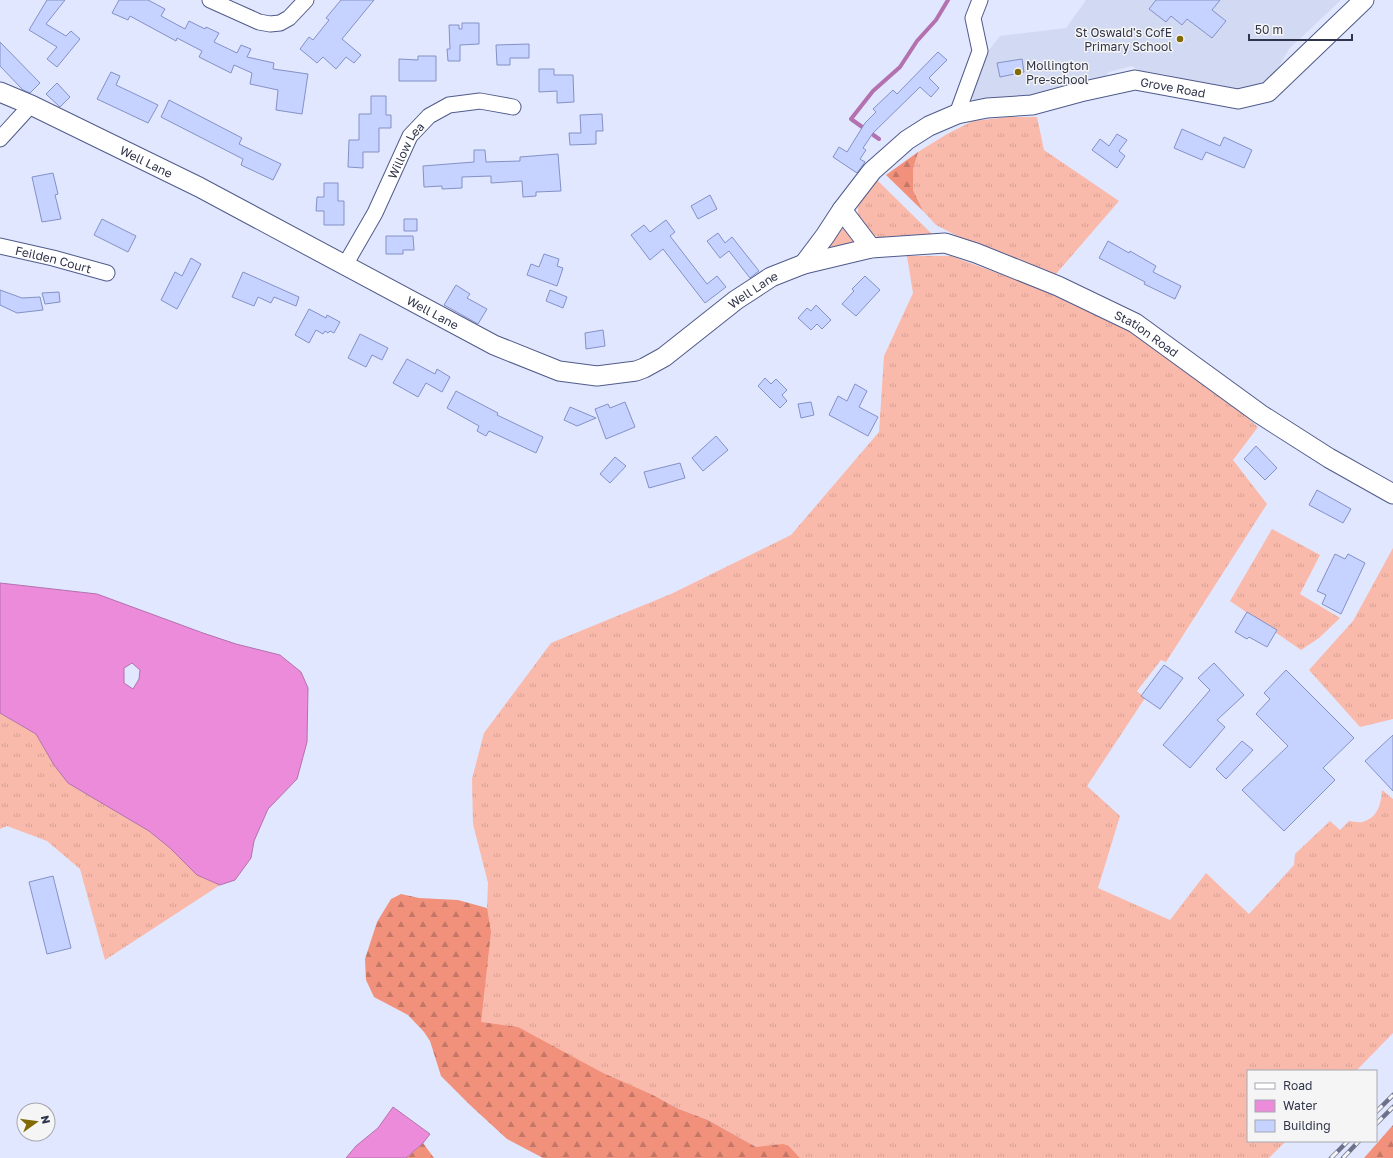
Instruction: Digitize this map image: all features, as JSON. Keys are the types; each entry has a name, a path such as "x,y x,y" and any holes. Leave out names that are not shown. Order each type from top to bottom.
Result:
{"street":[{"path":"210,0 259,22 270,24 289,18 306,0"},
{"path":"957,114 980,51 972,18 980,0"},
{"name":"Grove Road","path":"804,264 872,171 907,140 929,126 957,114 988,108 1032,105 1080,92 1135,80 1238,99 1268,92 1364,0"},
{"name":"Well Lane","path":"0,92 31,105 199,187 494,345 559,371 597,376 636,371 644,368 664,357 736,300 771,277 804,264 871,248"},
{"name":"Willow Lea","path":"345,265 375,213 410,136 429,116 449,105 480,101 513,107"},
{"path":"0,139 31,105"},
{"path":"842,210 871,248"},
{"name":"Station Road","path":"871,248 945,244 976,252 1058,286 1135,323 1260,414 1329,458 1393,494"},
{"name":"Feilden Court","path":"0,246 53,258 108,273"}],"shaded area":[{"name":"St Oswald's CofE Primary School","path":"1086,0 1341,0 1289,49 1273,77 1261,86 1229,91 1164,74 1140,71 1132,66 1109,72 1106,76 1068,89 1043,94 981,101 975,101 973,99 971,96 989,50 1000,36 1066,28"}],"green space":[{"path":"1009,117 1037,117 1044,150 1119,201 1056,274 965,240 936,225 923,211 913,190 913,170 918,152 947,134 973,121"},
{"path":"918,152 913,170 913,190 923,211 886,175"},
{"path":"877,180 935,237 881,238 872,235 858,216 858,205"},
{"path":"844,227 855,243 827,248"},
{"path":"907,256 951,256 1082,304 1136,335 1211,387 1258,427 1233,460 1267,504 1166,662 1161,660 1137,691 1145,698 1087,786 1120,816 1098,888 1170,920 1206,873 1249,914 1294,865 1295,854 1330,821 1340,830 1349,821 1360,822 1367,820 1378,810 1382,790 1393,799 1393,1033 1357,1070 1247,1070 1247,1142 1285,1142 1269,1158 800,1158 789,1146 756,1147 708,1120 679,1109 651,1094 480,1022 488,883 473,824 472,779 484,733 551,643 671,594 791,535 879,432 884,356 913,293"},
{"path":"1272,529 1320,555 1300,594 1340,618 1319,638 1301,650 1230,601"},
{"path":"1393,548 1393,719 1360,727 1309,670 1353,621"},
{"path":"0,713 36,734 54,765 68,783 149,831 170,848 197,875 220,885 105,960 80,869 47,841 7,826 0,829"},
{"path":"401,894 419,898 458,900 487,908 491,932 481,1022 518,1027 603,1073 651,1094 679,1109 708,1120 756,1147 783,1144 789,1146 800,1158 543,1158 507,1139 441,1076 430,1041 424,1032 408,1015 374,997 366,980 365,959 377,922 391,899"},
{"path":"1393,1125 1393,1158 1364,1158"},
{"path":"423,1143 434,1158 406,1158 409,1156"}],"water":[{"path":"0,583 97,594 236,644 280,655 301,672 308,688 307,742 297,779 268,809 254,841 251,858 235,880 220,885 197,875 170,848 149,831 68,783 54,765 36,734 0,713","holes":["132,663 140,670 139,679 133,689 124,683 124,668"]},
{"path":"393,1107 430,1134 423,1143 406,1158 346,1158 356,1146 378,1128"}],"building":[{"path":"47,0 65,0 46,24 66,36 71,31 80,39 57,67 47,59 57,47 29,30"},
{"path":"119,0 148,0 165,9 161,16 185,29 189,21 205,29 206,27 219,33 214,42 237,53 241,45 251,49 247,57 274,63 273,69 308,74 302,114 276,110 278,90 250,84 252,73 234,65 231,73 199,57 202,51 177,38 176,41 130,16 128,20 112,13"},
{"path":"341,0 374,0 342,39 361,55 354,63 346,57 336,69 323,57 317,63 300,49 309,37 313,40 329,20 326,18"},
{"path":"1156,0 1220,0 1212,10 1226,21 1212,38 1187,19 1182,25 1171,16 1166,22 1149,9"},
{"path":"462,23 479,23 479,44 460,45 460,61 448,61 447,49 450,49 449,25 459,25 459,29 462,29"},
{"path":"0,42 40,83 30,93 23,90 0,66"},
{"path":"529,44 529,58 510,58 510,65 497,65 496,45"},
{"path":"938,52 947,60 929,78 939,88 931,97 920,87 873,133 863,148 866,150 860,159 865,162 857,173 833,157 839,147 847,152 865,123 876,112 873,109 893,90 897,94"},
{"path":"418,56 436,56 436,81 399,81 399,59 418,60"},
{"path":"1022,59 1024,72 1000,77 997,63"},
{"path":"539,69 554,69 554,75 573,75 574,102 557,103 557,91 539,92"},
{"path":"111,72 120,76 116,85 158,105 148,123 97,99"},
{"path":"57,83 70,97 60,107 46,94"},
{"path":"371,96 386,96 386,115 391,115 391,128 379,128 379,152 363,152 363,168 348,167 349,140 359,140 359,114 371,114"},
{"path":"169,100 242,138 239,144 281,164 273,180 241,165 243,159 161,117"},
{"path":"602,114 603,131 596,131 596,144 570,145 569,133 581,133 580,115"},
{"path":"1182,129 1220,146 1224,137 1252,150 1244,168 1206,152 1202,160 1174,148"},
{"path":"1117,134 1127,140 1119,151 1125,156 1117,168 1092,150 1100,139 1109,146"},
{"path":"474,150 485,150 486,162 520,161 520,157 558,154 561,191 536,192 536,196 523,197 522,181 491,183 491,176 462,177 462,188 442,189 442,186 424,187 423,166 474,162"},
{"path":"53,173 58,194 55,195 61,219 42,222 32,177"},
{"path":"324,183 338,183 338,201 344,201 344,225 324,225 324,211 316,211 317,197 324,197"},
{"path":"710,195 717,209 698,219 691,206"},
{"path":"102,219 136,236 128,252 94,235"},
{"path":"404,219 417,219 417,231 404,231"},
{"path":"666,220 675,232 670,236 707,284 717,276 726,287 705,303 663,249 650,260 631,235 644,225 650,232"},
{"path":"718,233 725,243 732,237 759,271 750,278 729,251 720,258 707,241"},
{"path":"386,236 413,236 414,250 403,250 403,254 386,254"},
{"path":"1108,241 1129,253 1130,251 1156,266 1153,272 1181,286 1175,299 1144,284 1145,282 1099,258"},
{"path":"544,254 559,259 557,266 563,268 557,286 527,275 531,264 539,267"},
{"path":"191,258 201,264 177,309 161,300 175,272 182,276"},
{"path":"243,272 299,297 296,306 274,297 271,303 258,297 254,306 232,297"},
{"path":"865,276 880,290 856,316 842,304 854,291 852,289"},
{"path":"456,285 470,294 467,298 487,309 478,324 444,305"},
{"path":"0,290 22,298 40,297 43,310 17,313 0,305"},
{"path":"550,290 567,297 563,308 546,301"},
{"path":"59,292 60,302 45,304 42,293"},
{"path":"816,305 831,320 822,329 817,324 811,330 798,318 807,308 811,311"},
{"path":"309,309 326,318 327,315 340,322 334,333 330,331 328,333 325,331 323,334 316,330 309,343 295,335"},
{"path":"603,330 605,346 586,349 585,333"},
{"path":"360,334 388,348 382,360 372,355 366,367 348,358"},
{"path":"407,359 435,374 437,369 450,377 442,392 426,383 418,397 393,383"},
{"path":"765,378 771,384 776,379 787,390 782,395 787,401 780,408 758,386"},
{"path":"855,384 867,391 859,407 878,417 868,436 829,415 838,396 847,401"},
{"path":"456,391 498,413 497,415 543,437 536,453 489,431 486,436 477,431 479,426 447,408"},
{"path":"625,402 635,427 606,439 595,409 608,404 610,408"},
{"path":"811,402 814,415 801,418 798,404"},
{"path":"570,407 596,418 577,426 564,420"},
{"path":"716,436 728,450 703,471 692,458"},
{"path":"1256,446 1277,468 1265,480 1244,459"},
{"path":"615,457 626,466 610,483 600,474"},
{"path":"680,463 685,478 649,488 644,472"},
{"path":"1317,490 1351,509 1343,523 1309,505"},
{"path":"1335,554 1345,559 1348,554 1365,563 1341,614 1322,604 1326,595 1317,591"},
{"path":"1247,612 1277,630 1267,647 1249,637 1247,639 1235,632"},
{"path":"1214,663 1244,695 1217,720 1225,727 1190,768 1163,745 1210,690 1198,678"},
{"path":"1164,665 1183,678 1160,709 1141,696"},
{"path":"1286,670 1354,738 1323,768 1335,780 1284,831 1242,790 1288,746 1256,714 1270,699 1264,693"},
{"path":"1393,735 1393,791 1365,761"},
{"path":"1242,741 1253,750 1226,779 1216,769"},
{"path":"53,876 71,948 47,954 29,882"}],"waterway":[{"path":"879,139 851,119 873,91 900,67 917,41 936,20 948,0"}],"railway":[{"path":"1377,1111 1393,1095"},
{"path":"1377,1123 1393,1107"},
{"path":"1331,1158 1347,1142"},
{"path":"1343,1158 1358,1142"}],"place":[{"name":"St Oswald's CofE Primary School","path":"1180,39"},
{"name":"Mollington Pre-school","path":"1018,72"}]}
